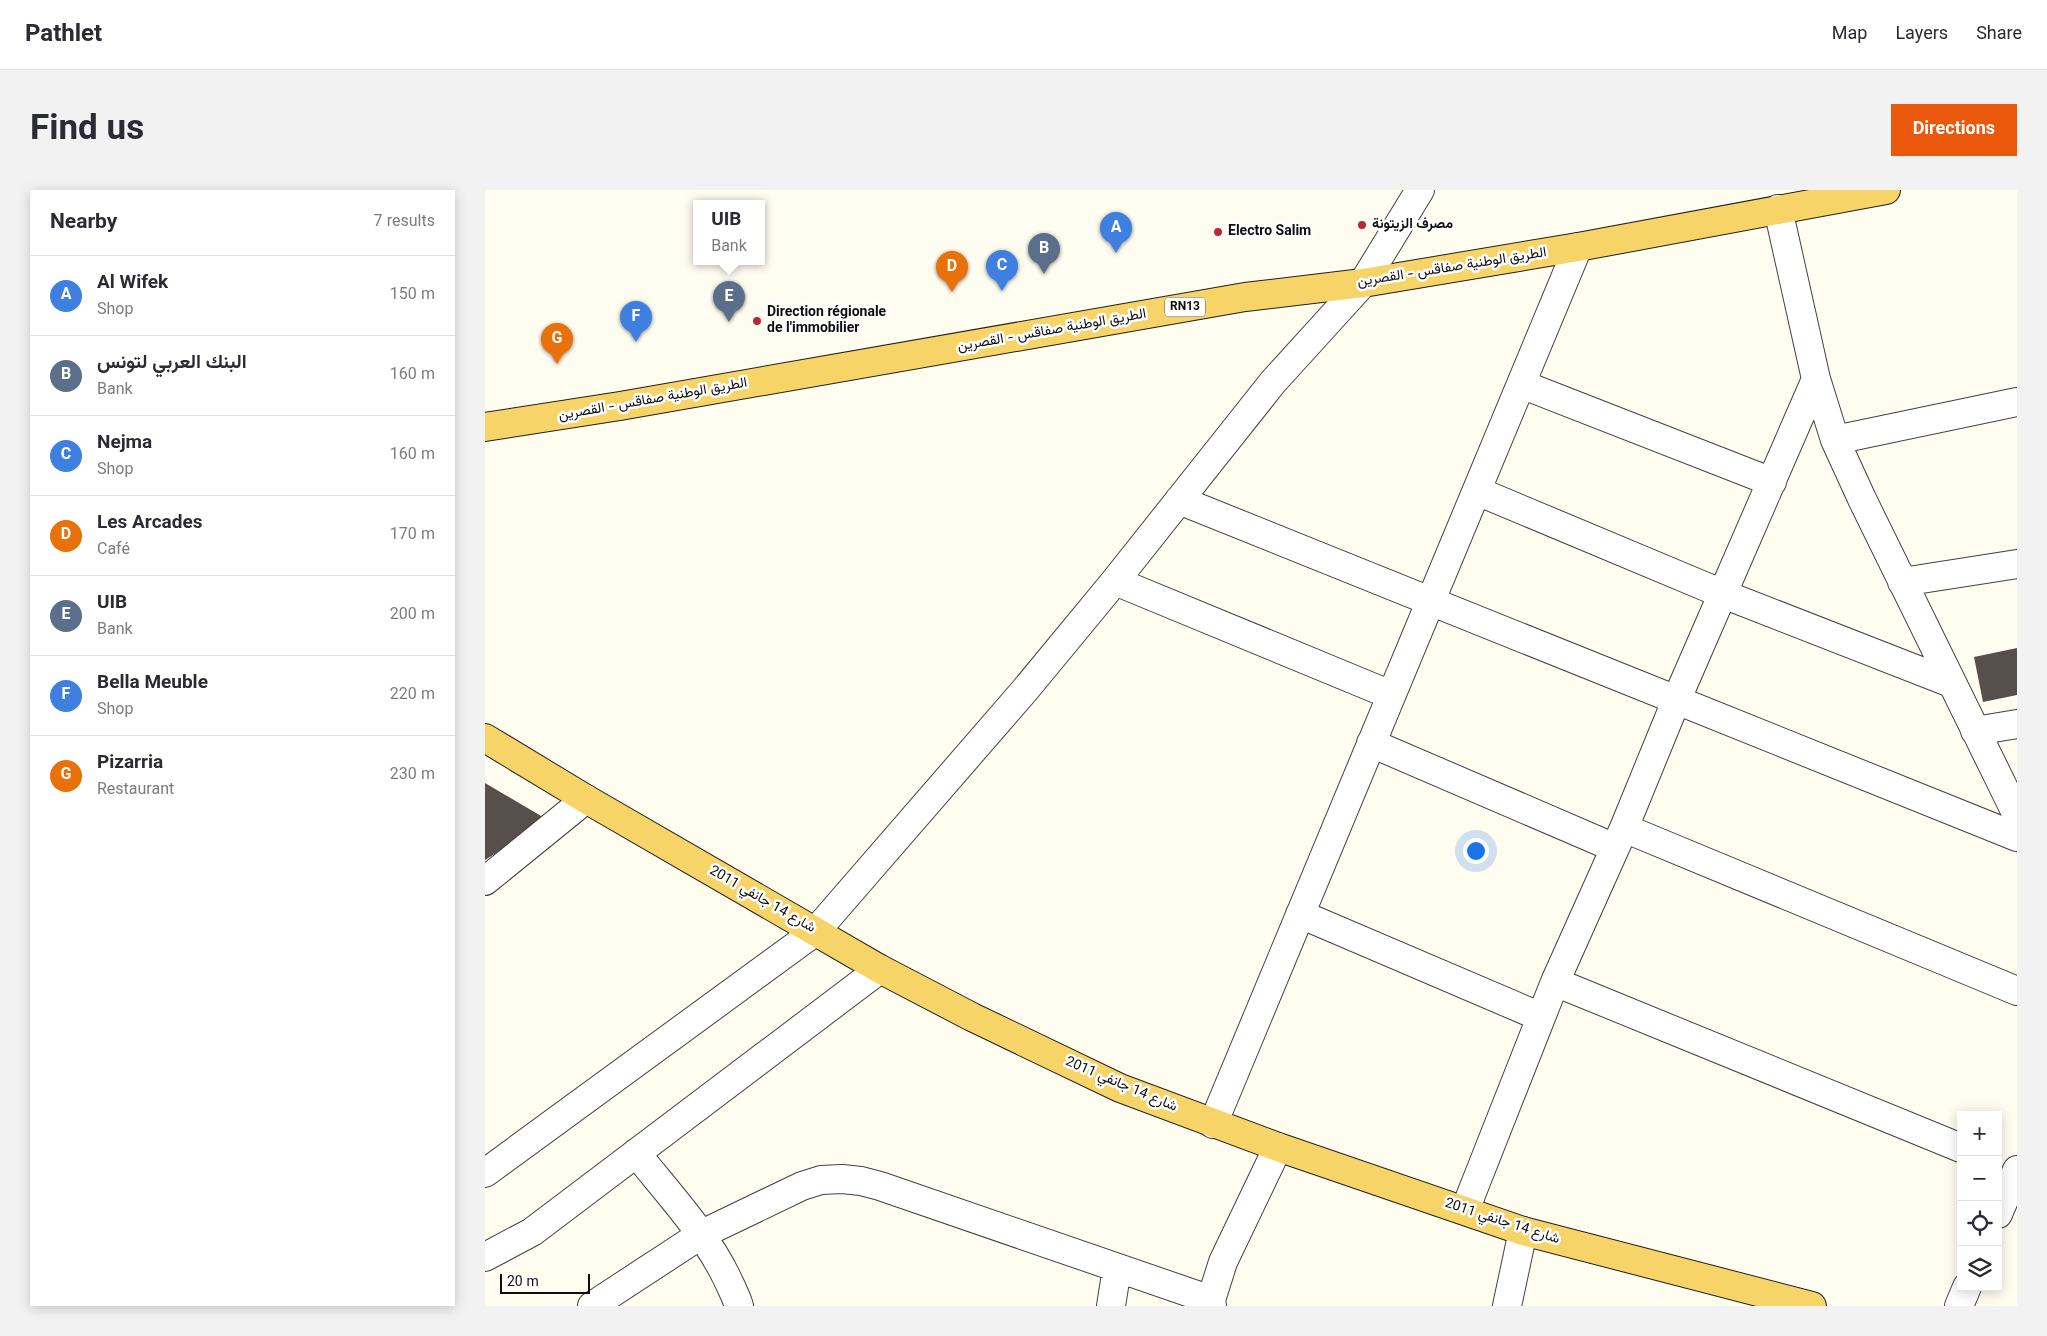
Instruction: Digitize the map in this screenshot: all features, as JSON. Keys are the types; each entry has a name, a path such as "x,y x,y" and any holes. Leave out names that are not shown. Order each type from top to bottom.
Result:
{"main road":[{"name":"الطريق الوطنية صفاقس - القصرين","path":"485,427 620,406 1245,297 1363,283 1578,247 1886,190"},
{"name":"شارع 14 جانفي 2011","path":"485,738 586,799 880,969 972,1017 1120,1088 1213,1124 1523,1231 1812,1306"}],"street":[{"path":"485,1174 816,931 1025,690 1115,581 1273,382 1363,283 1420,190"},
{"path":"1778,209 1816,380 1835,440 1951,683 2017,815"},
{"path":"1213,1124 1578,247"},
{"path":"1465,1210 1555,982 1816,380"},
{"path":"1521,384 1772,482"},
{"path":"1835,440 2017,402"},
{"path":"1477,490 1723,594 1951,683"},
{"path":"1179,500 2017,837"},
{"path":"1902,582 2017,564"},
{"path":"1115,581 1391,696"},
{"path":"1975,731 2017,724"},
{"path":"1371,743 2017,991"},
{"path":"485,881 586,799"},
{"path":"1300,914 1541,1016"},
{"path":"485,1257 532,1232 880,969"},
{"path":"1555,982 1957,1146"},
{"path":"592,1306 702,1234 802,1186 821,1180 842,1178 861,1180 880,1186 1212,1303 1223,1262 1278,1147"},
{"path":"636,1153 702,1234 721,1266 739,1306"},
{"path":"2002,1165 2017,1171 2002,1205"},
{"path":"1507,1306 1523,1231"},
{"path":"1111,1306 1117,1268"},
{"path":"1959,1306 1965,1291"}],"building":[{"path":"2017,648 2017,695 1983,702 1974,657"},
{"path":"485,783 548,820 485,860"}],"place":[{"name":"مصرف الزيتونة","path":"1362,225"},
{"name":"Electro Salim","path":"1218,232"},
{"name":"Al Wifek","path":"1116,253"},
{"name":"البنك العربي لتونس","path":"1044,274"},
{"name":"Nejma","path":"1002,291"},
{"name":"Les Arcades","path":"952,292"},
{"name":"Direction régionale de l'immobilier","path":"757,321"},
{"name":"UIB","path":"729,322"},
{"name":"Bella Meuble","path":"636,342"},
{"name":"Pizarria","path":"557,364"}]}
